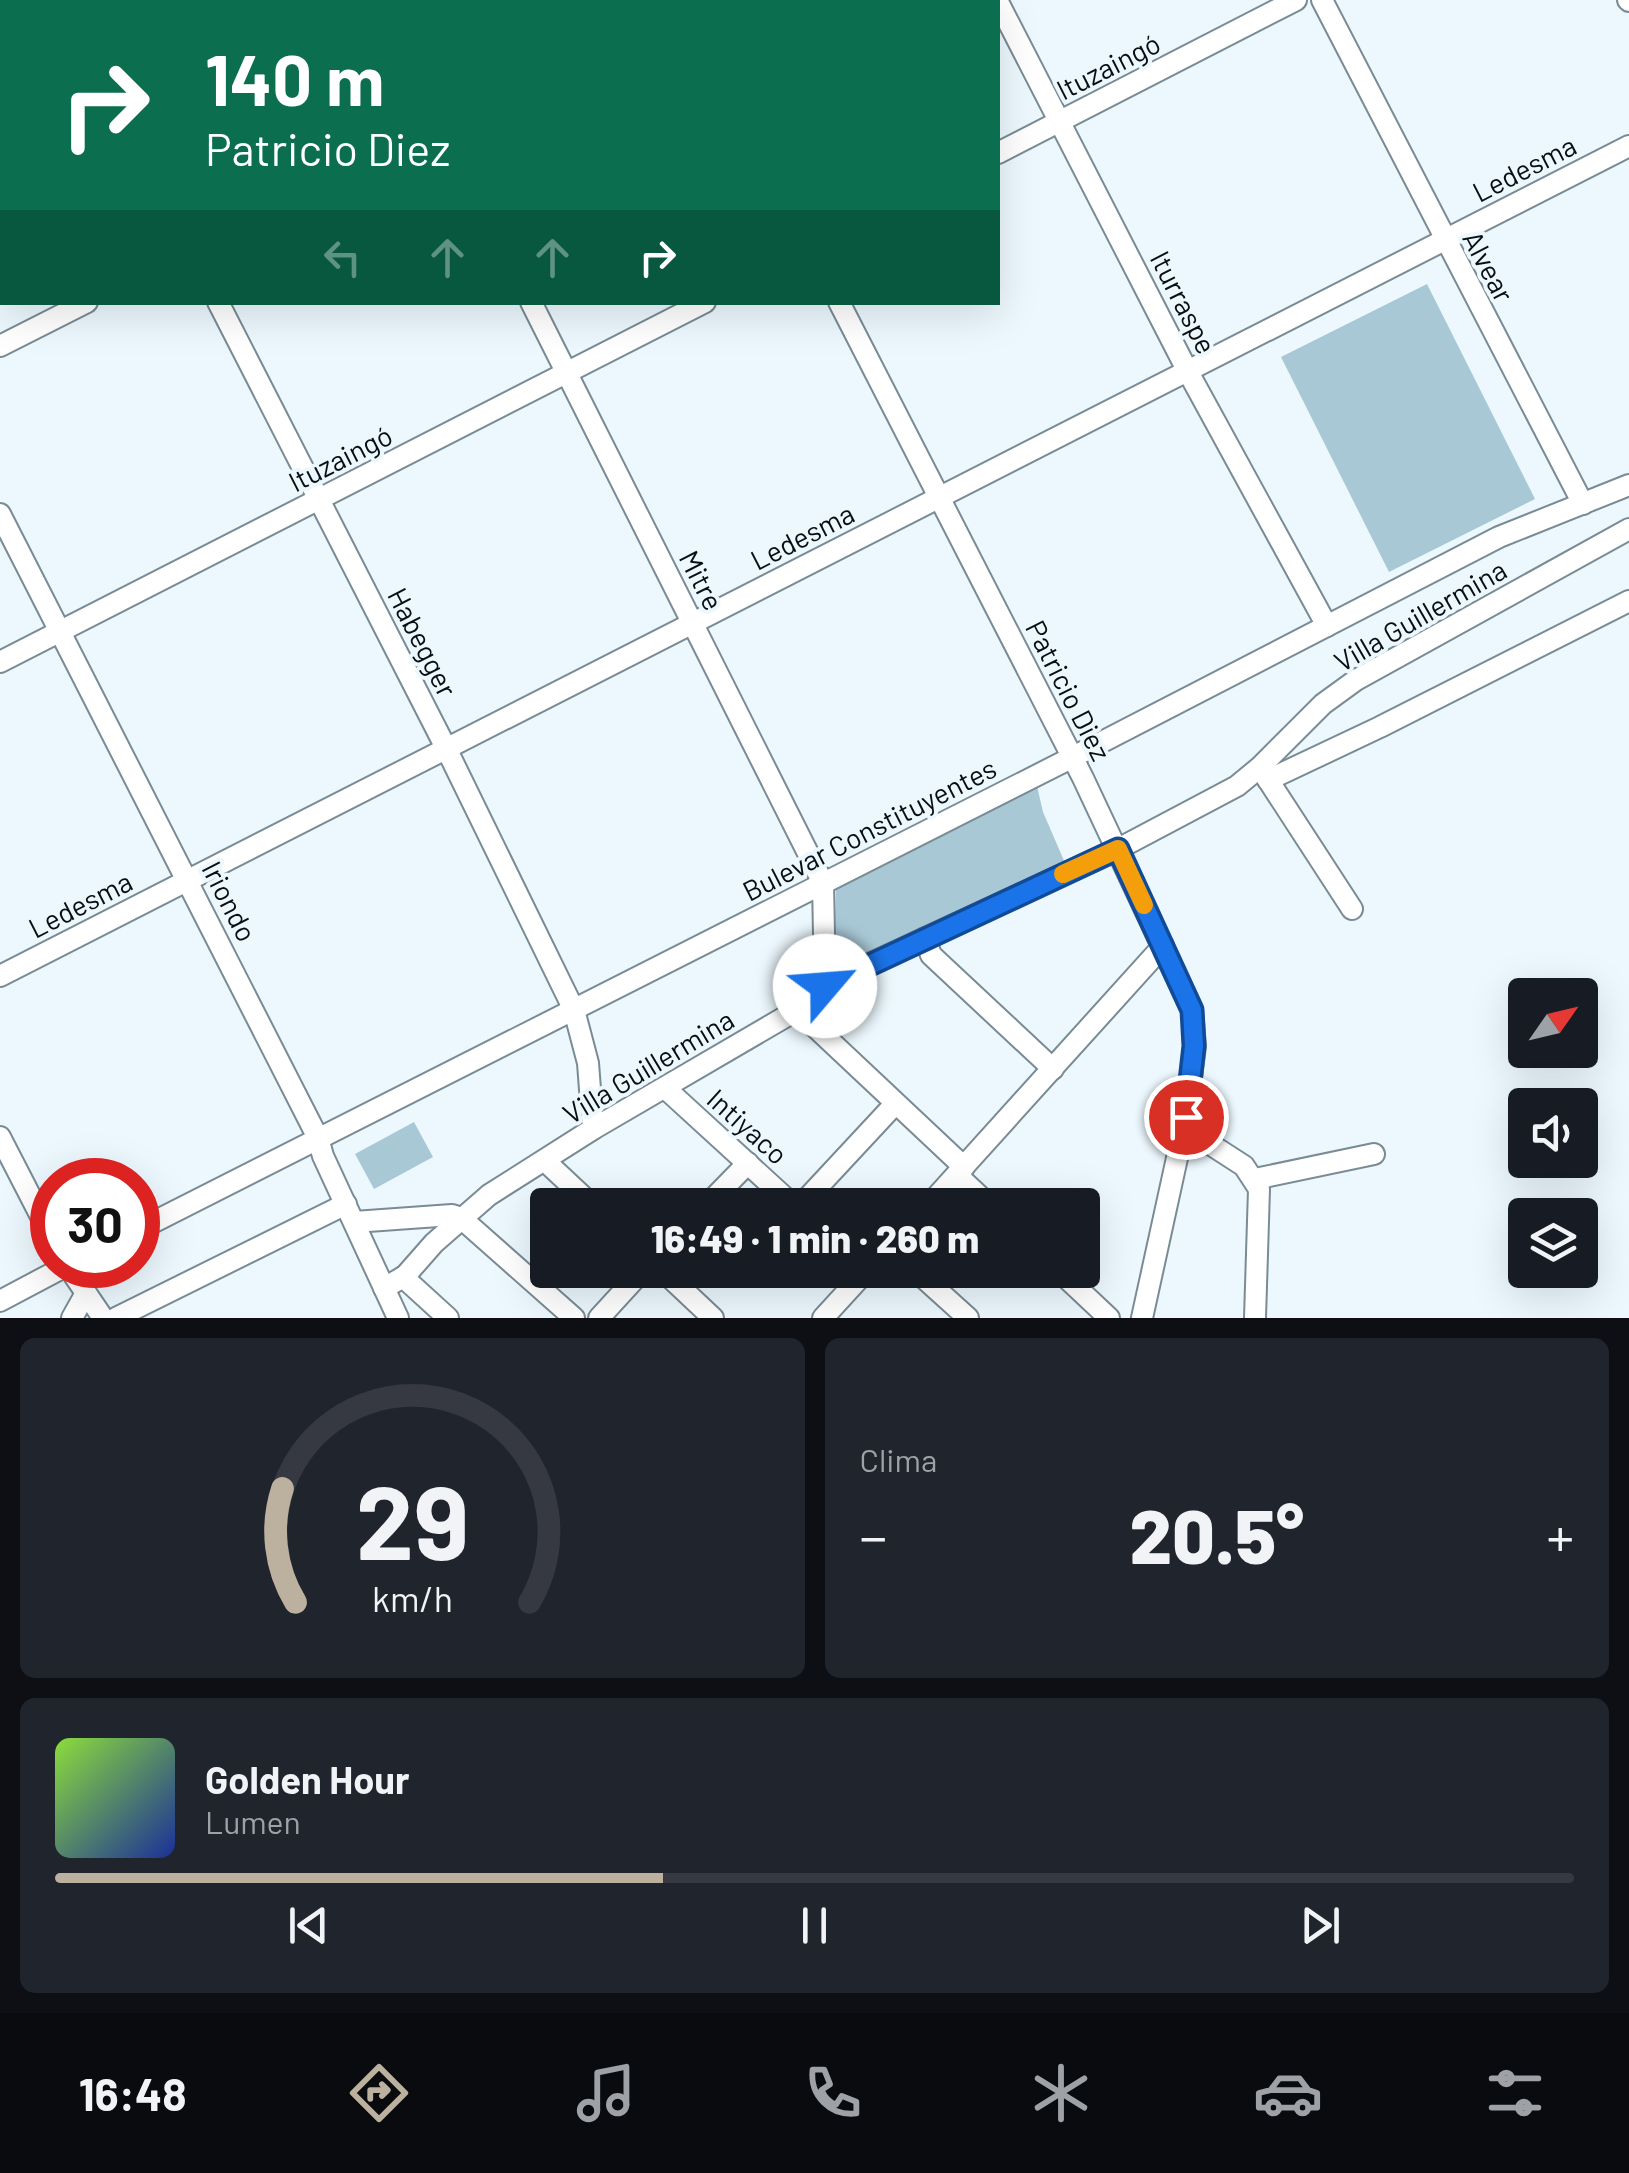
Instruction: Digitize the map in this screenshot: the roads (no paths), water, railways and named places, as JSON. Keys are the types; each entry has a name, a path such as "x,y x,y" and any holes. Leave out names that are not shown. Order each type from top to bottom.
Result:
{"street":[{"name":"Ituzaingó","path":"1000,152 1296,0"},
{"name":"Alvear","path":"1322,0 1583,504"},
{"name":"Iturraspe","path":"1000,6 1188,370 1326,626"},
{"name":"Ledesma","path":"0,976 1629,146"},
{"path":"0,346 81,305"},
{"name":"Habegger","path":"220,305 446,748 574,1010 588,1063 593,1129"},
{"name":"Mitre","path":"534,305 823,883"},
{"name":"Ituzaingó","path":"0,662 699,305"},
{"name":"Patricio Diez","path":"841,305 1073,757 1186,995 1195,1028 1186,1117 1142,1318"},
{"name":"Bulevar Constituyentes","path":"160,1220 320,1147 574,1010 1499,536 1629,485"},
{"name":"Iriondo","path":"0,514 188,879 350,1213 393,1283 391,1316"},
{"name":"Villa Guillermina","path":"393,1283 489,1195 593,1129 797,1010 825,986 1118,849 1264,773 1323,704 1356,680 1629,529"},
{"path":"1352,909 1264,773 1380,727 1629,601"},
{"path":"823,883 825,986"},
{"path":"924,938 931,955 1052,1069"},
{"path":"944,1188 1163,946"},
{"path":"797,1010 895,1104 974,1188"},
{"name":"Intiyaco","path":"666,1088 775,1188"},
{"path":"817,1188 895,1104"},
{"path":"1186,1117 1213,1146 1244,1166 1255,1179 1260,1210 1255,1318"},
{"path":"0,1138 30,1196"},
{"path":"1255,1179 1374,1154"},
{"path":"545,1161 574,1188"},
{"path":"723,1188 748,1163"},
{"path":"116,1318 350,1213 461,1218 574,1318"},
{"path":"393,1283 448,1318"},
{"path":"0,1301 30,1285"},
{"path":"83,1288 102,1318"},
{"path":"599,1318 626,1288"},
{"path":"681,1288 712,1318"},
{"path":"830,1316 851,1288"},
{"path":"935,1288 968,1318"},
{"path":"1078,1288 1110,1318"},
{"path":"72,1318 86,1293"}]}
